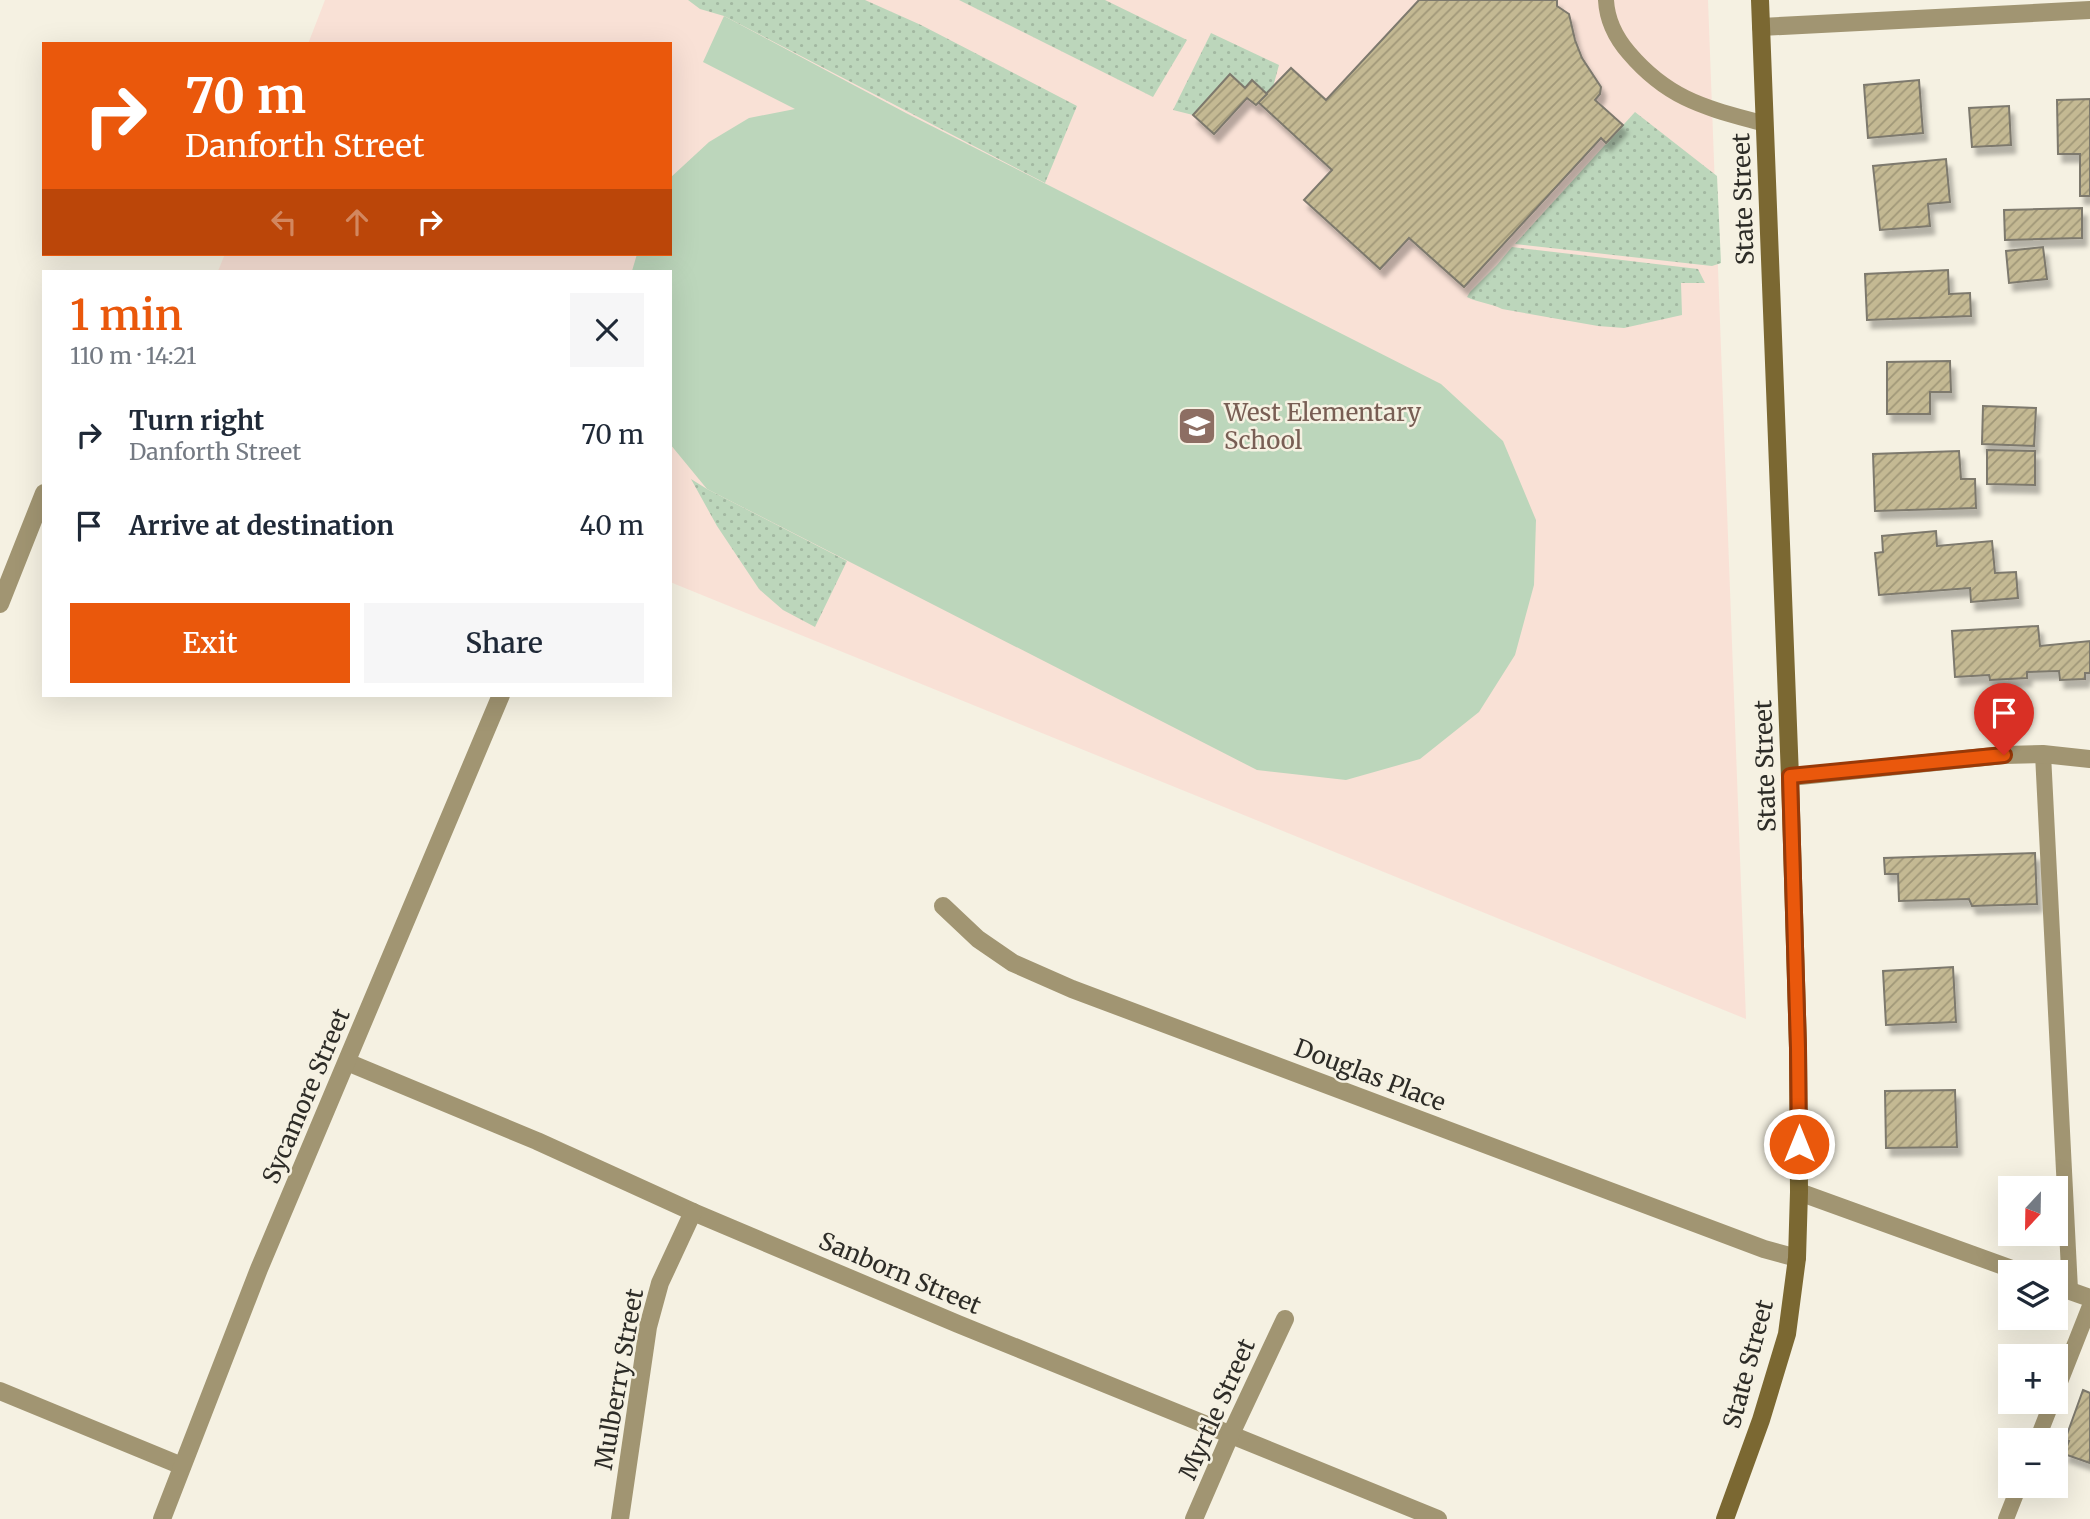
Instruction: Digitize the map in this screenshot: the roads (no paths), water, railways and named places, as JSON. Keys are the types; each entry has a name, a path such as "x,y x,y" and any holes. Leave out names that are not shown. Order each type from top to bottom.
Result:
{"street":[{"name":"State Street","path":"1725,1519 1761,1420 1787,1334 1797,1258 1799,1192 1798,1048 1790,776 1760,0"},
{"path":"1761,27 2090,10"},
{"path":"0,604 42,498"},
{"name":"Sycamore Street","path":"162,1519 259,1269 500,697"},
{"path":"1790,776 2004,755 2043,754 2090,759"},
{"name":"Douglas Place","path":"943,906 978,939 1013,962 1072,989 1764,1249 1797,1258"},
{"name":"Sanborn Street","path":"347,1062 537,1141 693,1212 945,1319 1438,1519"},
{"path":"1799,1192 1998,1264"},
{"name":"Mulberry Street","path":"620,1519 648,1327 660,1283 693,1212"},
{"path":"2068,1290 2090,1298"},
{"name":"Myrtle Street","path":"1194,1519 1285,1319"},
{"path":"0,1391 182,1466"}],"lane":[{"path":"1606,0 1616,38 1645,72 1676,95 1704,107 1765,124"},
{"path":"2043,754 2062,1260"},
{"path":"2068,1362 2090,1306"},
{"path":"2006,1519 2014,1498"}],"place":[{"name":"West Elementary School","path":"1197,426"}]}
